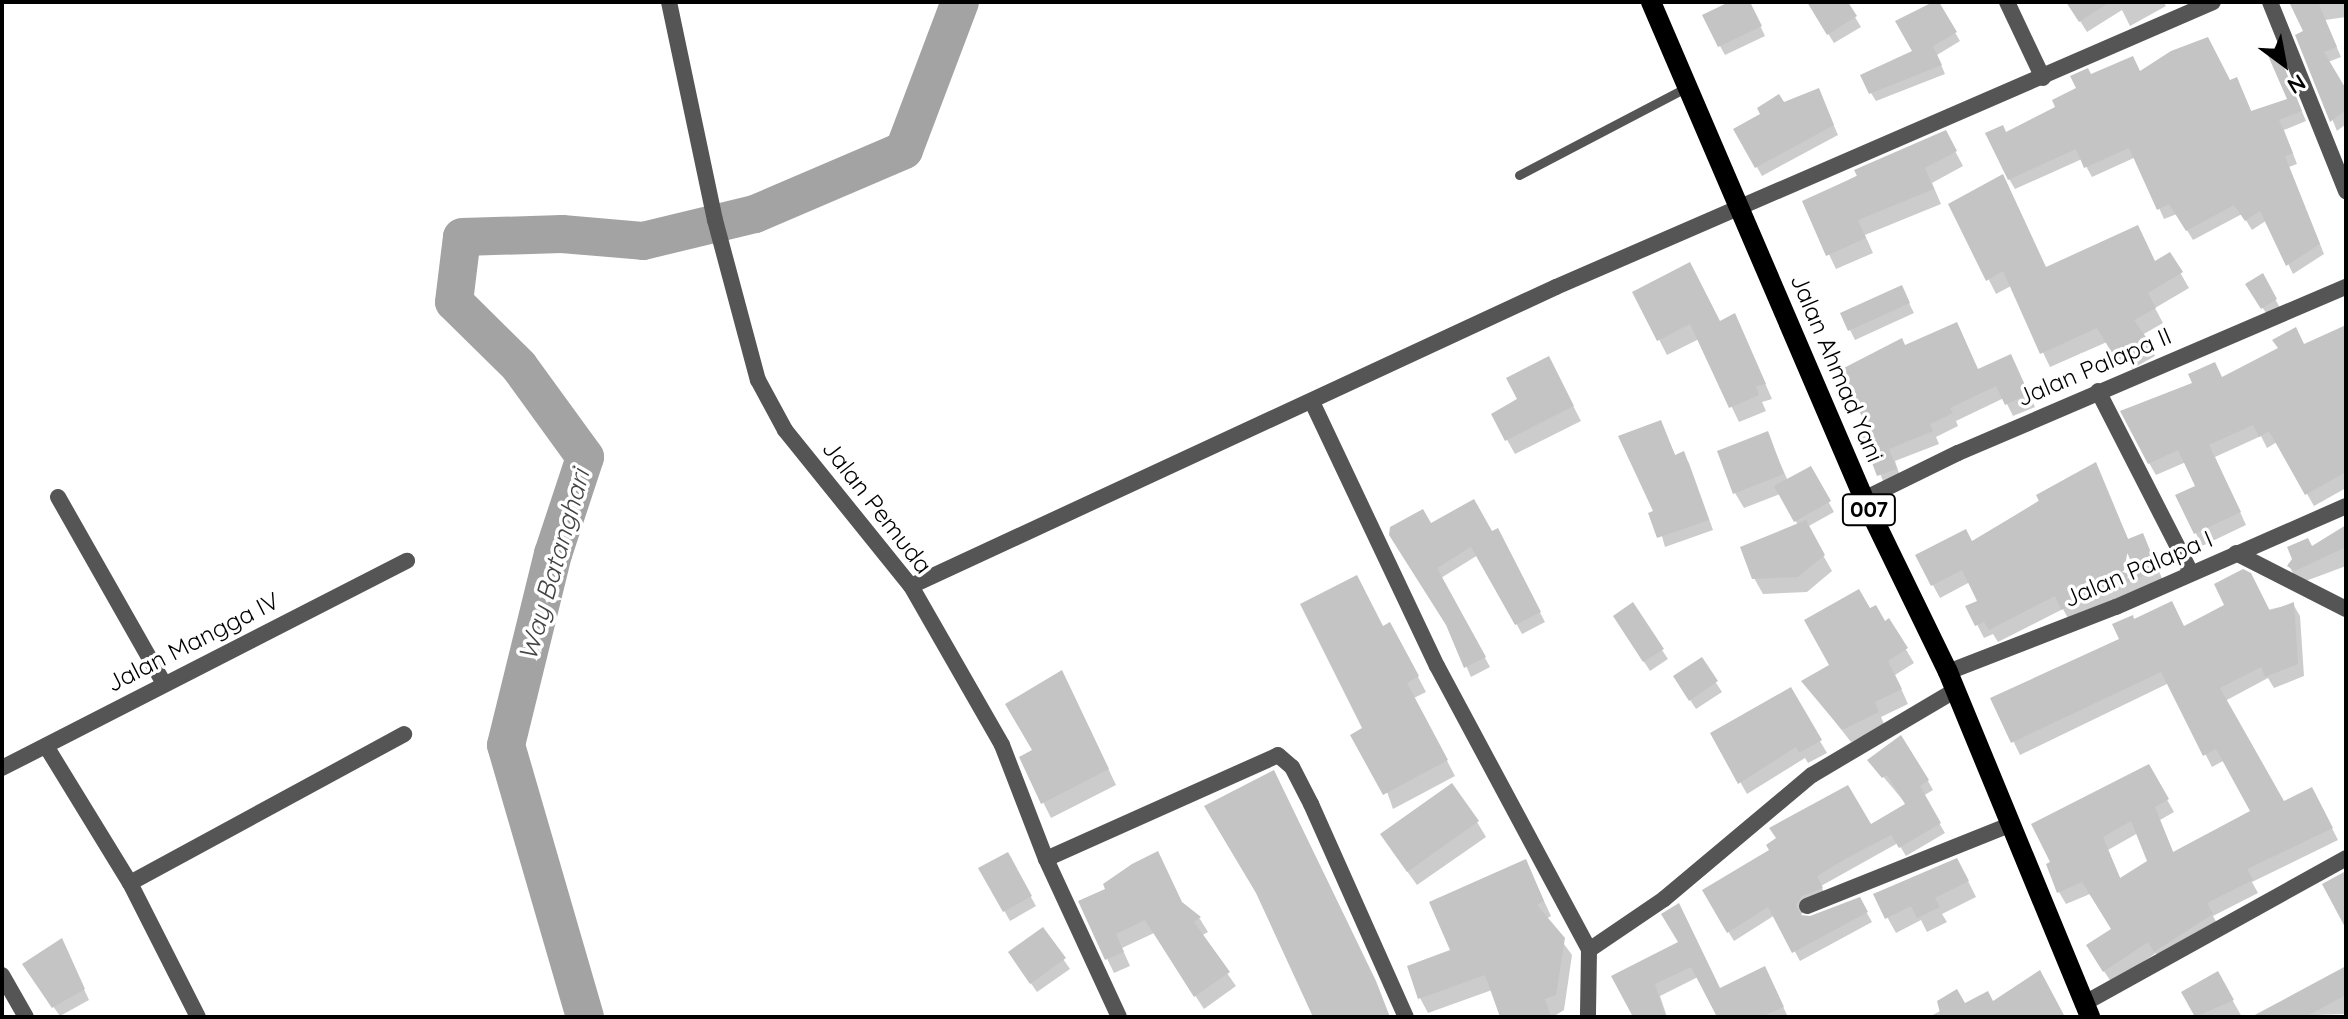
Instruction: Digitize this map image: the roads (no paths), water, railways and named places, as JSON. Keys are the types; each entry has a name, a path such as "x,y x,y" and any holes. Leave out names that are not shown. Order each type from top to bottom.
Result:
{"main road":[{"name":"Jalan Ahmad Yani","path":"1651,2 1742,207 1864,499 1952,681 2087,1010"}],"street":[{"name":"Jalan Pemuda","path":"669,2 715,220 758,380 785,430 911,586 1002,745 1046,859 1119,1017"},
{"path":"2007,2 2043,78"},
{"path":"911,586 1313,404 1556,287 2213,2"},
{"path":"2270,2 2346,191"},
{"name":"Jalan Palapa II","path":"1864,499 2098,391 2346,287"},
{"path":"2098,391 2191,573"},
{"path":"1313,404 1437,666 1589,950 1588,1017"},
{"path":"58,497 163,682"},
{"name":"Jalan Palapa I","path":"1589,950 1664,899 1812,775 1952,681 2346,506"},
{"path":"2236,553 2346,609"},
{"name":"Jalan Mangga IV","path":"2,768 163,682 407,561"},
{"path":"130,883 404,734"},
{"path":"46,746 130,883 198,1017"},
{"path":"1046,859 1278,755 1292,767 1311,804 1406,1017"},
{"path":"1807,906 2012,824"},
{"path":"2087,1010 2346,858"},
{"path":"2,975 26,1017"}],"lane":[{"path":"1519,175 1689,86"}],"waterway":[{"name":"Way Batanghari","path":"585,1017 506,745 553,554 585,457 519,366 454,302 462,237 562,234 643,241 755,214 904,150 960,2"}]}
